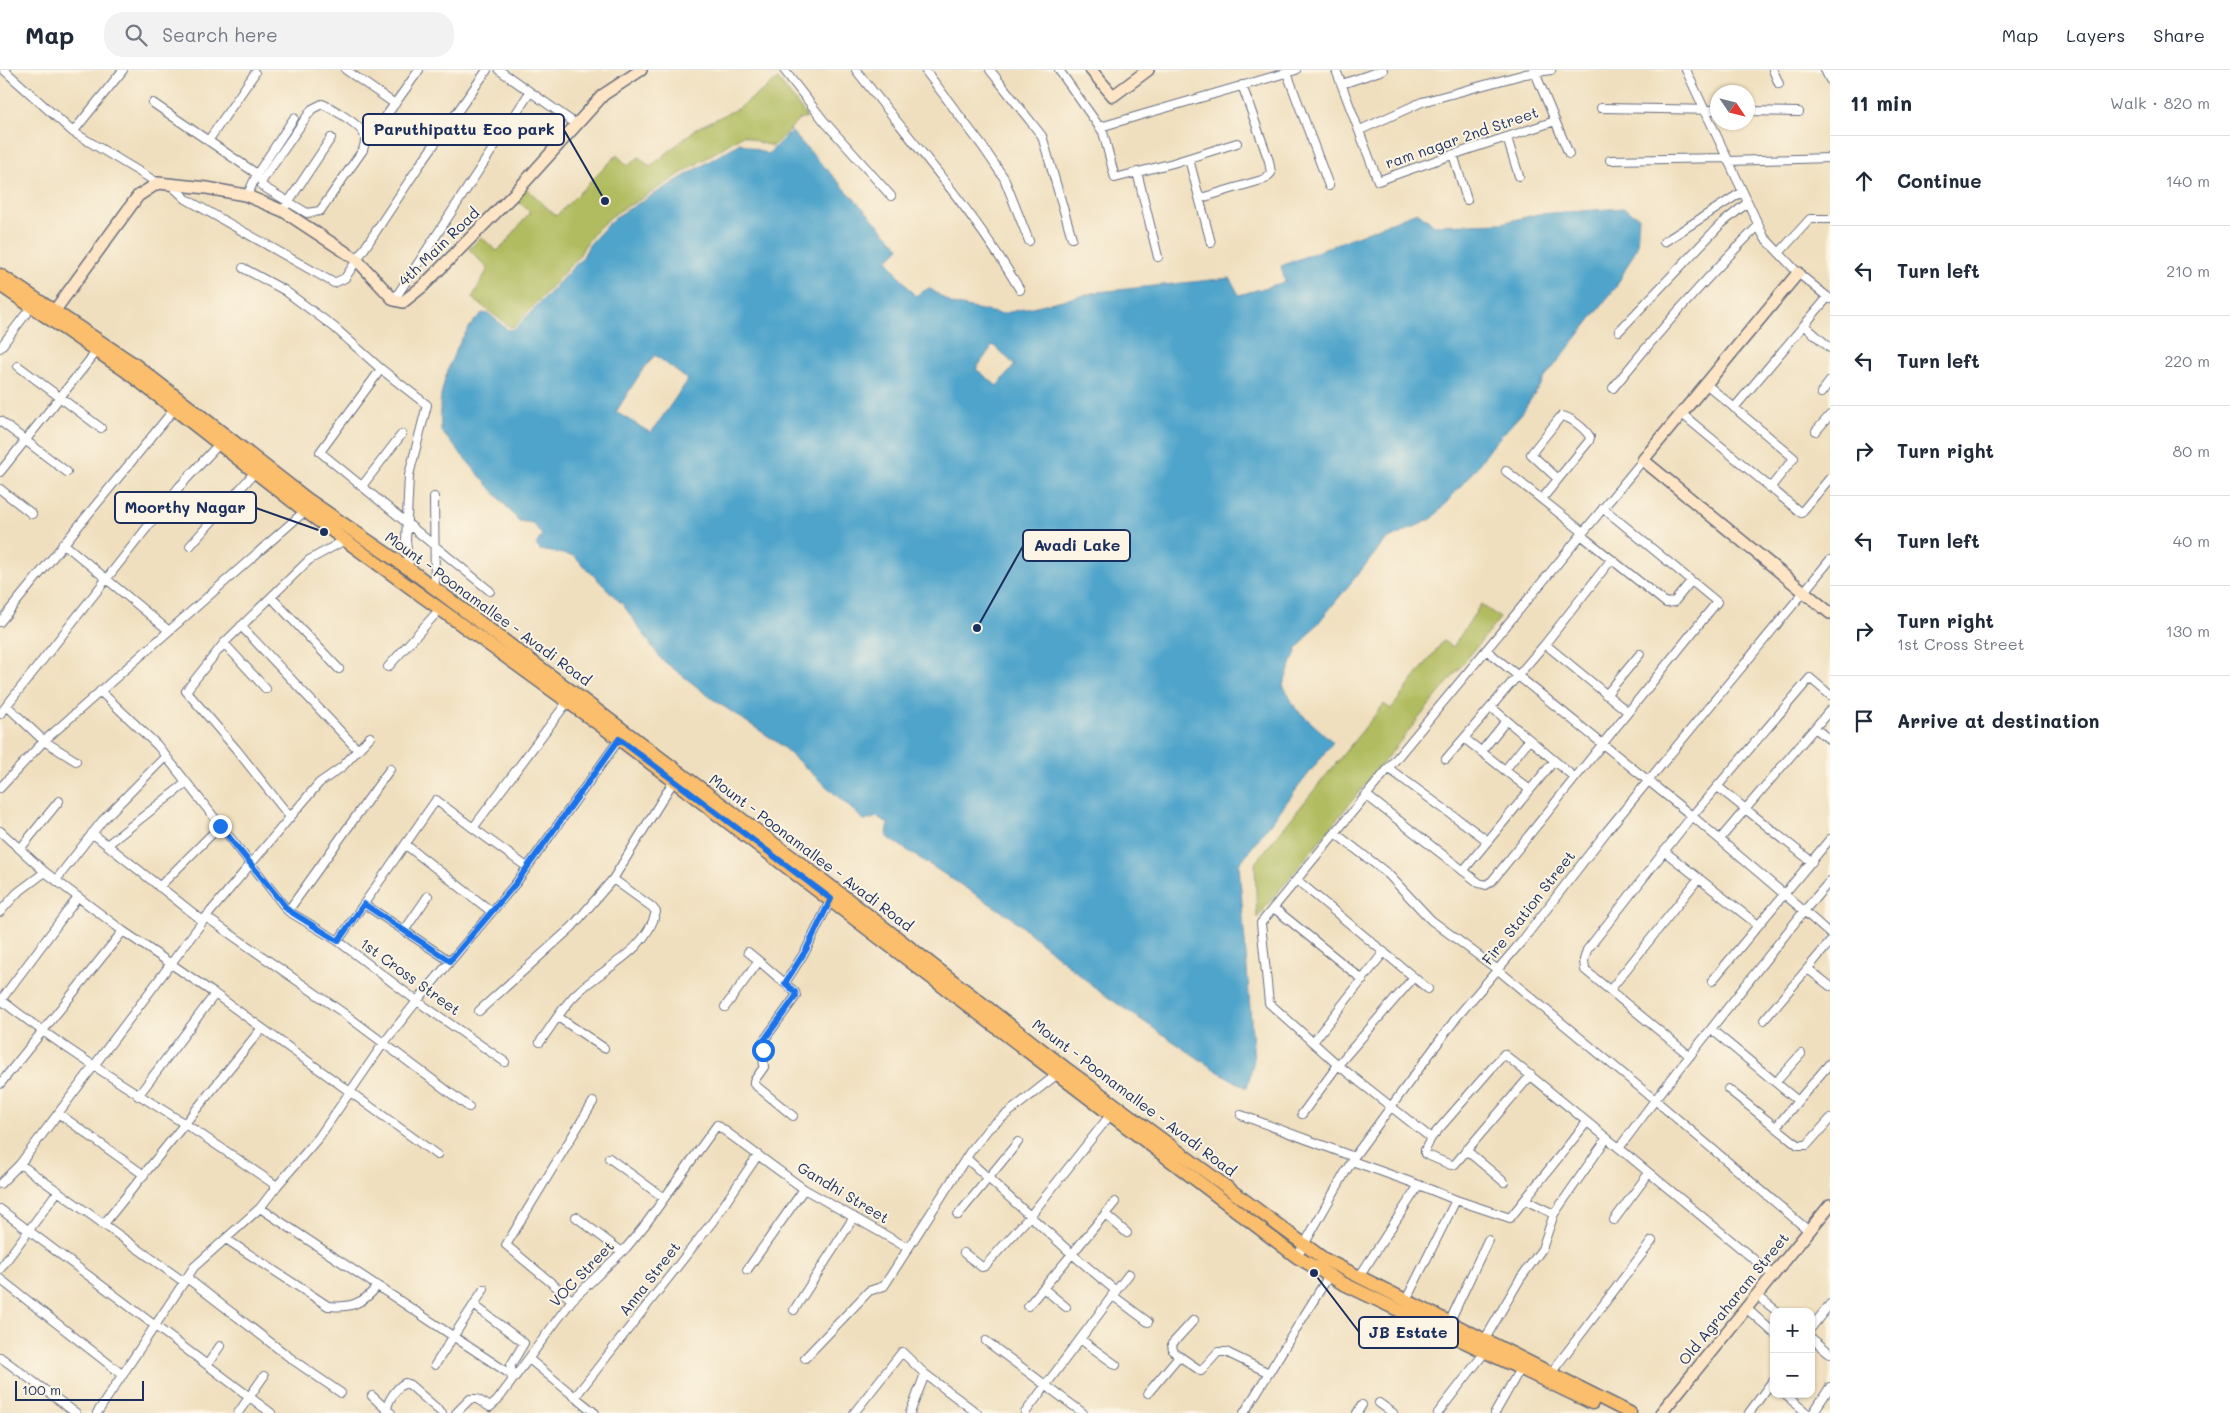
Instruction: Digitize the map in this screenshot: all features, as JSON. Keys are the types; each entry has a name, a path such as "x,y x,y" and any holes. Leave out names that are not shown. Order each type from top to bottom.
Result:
{"main road":[{"name":"Mount - Poonamallee - Avadi Road","path":"0,275 97,351 178,405 307,499 409,569 622,735 1062,1071 1111,1114 1297,1257 1332,1271 1485,1346 1550,1373 1630,1413"},
{"name":"Mount - Poonamallee - Avadi Road","path":"2,290 52,314 134,364 219,444 305,511 568,701 622,735 673,782 1062,1071 1304,1245 1332,1271 1358,1278 1406,1300 1449,1323 1520,1369 1612,1413"}],"street":[{"path":"4,70 73,132 158,183 138,196 52,314"},
{"path":"73,132 123,70"},
{"path":"374,133 419,70"},
{"path":"171,185 186,199 334,283 340,282 487,70"},
{"path":"499,70 576,124"},
{"name":"4th Main Road","path":"158,183 207,188 247,196 286,207 356,259 394,300 403,302 423,286 515,193 603,95 641,70"},
{"path":"784,70 824,121 891,196"},
{"path":"856,70 1000,256 1020,290"},
{"path":"925,70 984,147 1004,178 1029,241"},
{"path":"990,70 1042,136 1072,238"},
{"path":"1059,70 1103,132 1115,178 1189,159 1237,143"},
{"path":"1094,71 1112,96 1148,70"},
{"path":"1100,127 1296,70"},
{"path":"1336,70 1360,130 1422,102 1534,72 1551,70"},
{"path":"1342,84 1383,70"},
{"path":"1686,70 1764,237 1798,273 1829,298 1734,408"},
{"path":"1772,70 1779,84"},
{"path":"349,71 395,104"},
{"path":"208,141 255,72"},
{"path":"1287,72 1330,186"},
{"path":"1534,72 1569,154"},
{"path":"1201,198 1264,179 1271,173 1269,161 1242,85"},
{"path":"394,300 530,92"},
{"path":"153,103 256,174"},
{"path":"322,104 331,108 362,131 366,140 363,150 320,211 307,214 286,207 262,186 262,181 312,108 322,104"},
{"path":"1601,108 1710,109"},
{"path":"1755,111 1799,112"},
{"path":"247,196 256,174 294,118"},
{"name":"ram nagar 2nd Street","path":"1360,130 1378,181 1555,121"},
{"path":"286,207 331,138"},
{"path":"1507,138 1519,176"},
{"path":"1453,154 1467,200"},
{"path":"1610,160 1830,158"},
{"path":"1189,159 1201,198 1211,243"},
{"path":"1137,172 1158,257"},
{"path":"1664,242 1742,192"},
{"path":"1619,331 1720,225 1747,203"},
{"path":"1779,253 1810,219 1830,219"},
{"path":"1613,388 1719,265 1758,226"},
{"path":"243,268 284,290 334,327 381,369 427,405 409,474 407,523 409,569"},
{"path":"1432,1138 1338,1065 1269,1003 1261,923 1798,273"},
{"path":"0,348 32,306"},
{"path":"1804,325 1830,348"},
{"path":"0,472 97,351"},
{"path":"18,366 101,428"},
{"path":"381,369 320,452 490,591"},
{"path":"1821,393 1830,381"},
{"path":"1706,384 1794,458 1770,488"},
{"path":"0,622 178,405"},
{"path":"1682,414 1801,513 1830,478"},
{"path":"1816,431 1830,414"},
{"path":"1542,499 1589,441 1590,437 1566,416 1561,416 1531,454 1558,479"},
{"path":"0,421 67,472"},
{"path":"362,486 402,434"},
{"path":"0,714 179,487 219,444"},
{"path":"1643,460 1830,613"},
{"path":"1506,471 1542,499 1611,560 1666,603 1674,602 1691,581"},
{"path":"190,546 255,472"},
{"path":"0,489 32,514"},
{"path":"434,497 435,589"},
{"path":"1366,795 1479,883 1486,885 1492,881 1717,602 1603,508"},
{"path":"0,788 44,740 305,511"},
{"path":"290,817 236,749 186,691 224,642 272,598 309,560 345,540"},
{"path":"63,543 168,630"},
{"path":"1446,759 1545,644 1611,560"},
{"name":"Fire Station Street","path":"1297,1257 1353,1159 1457,1017 1498,970 1830,560"},
{"path":"272,598 339,669"},
{"path":"388,667 440,610"},
{"path":"241,626 358,750"},
{"path":"224,642 266,689"},
{"path":"1545,644 1628,712"},
{"path":"1486,650 1692,816 1830,934"},
{"path":"1606,695 1640,654"},
{"path":"1690,1056 1585,970 1584,960 1587,950 1692,816 1810,678 1830,695"},
{"name":"1st Cross Street","path":"100,691 157,745 288,910 338,941 417,1001 505,1062"},
{"path":"474,828 568,701"},
{"path":"7,706 44,740 76,761"},
{"path":"1491,707 1575,778"},
{"path":"1720,840 1830,710"},
{"path":"1481,752 1506,721"},
{"path":"1815,728 1830,740"},
{"path":"97,1413 194,1267 260,1208 320,1137 383,1044 527,867 622,735"},
{"path":"0,1184 20,1164 204,919 319,783 342,767 370,737"},
{"path":"1464,738 1530,790"},
{"path":"1505,770 1529,740"},
{"path":"56,880 92,833 166,756"},
{"path":"1463,871 1554,761"},
{"path":"1388,768 1488,841"},
{"path":"288,910 390,769"},
{"path":"480,1011 572,926 613,879 673,782"},
{"path":"107,845 186,783"},
{"path":"1718,787 1812,862"},
{"path":"338,941 436,800 527,867"},
{"path":"20,849 59,801"},
{"path":"159,887 220,826"},
{"path":"0,831 45,872 78,897 437,1155"},
{"path":"92,833 159,887 342,1012 469,1107"},
{"path":"1334,833 1388,874 1431,920 1498,970 1809,1231"},
{"path":"1712,981 1830,840"},
{"path":"406,845 492,912"},
{"path":"1664,851 1758,925"},
{"path":"0,912 17,893 45,872"},
{"path":"1610,990 1699,878"},
{"path":"540,1042 577,993 612,967 638,944 653,923 656,912 652,907 613,879"},
{"path":"1297,880 1428,989"},
{"path":"1619,1148 1804,911 1830,881"},
{"path":"404,931 428,896"},
{"path":"78,897 2,994 1,1000 42,1032 93,1067 185,1124 277,1186"},
{"path":"785,983 806,950 831,899"},
{"path":"364,904 450,961"},
{"path":"1274,908 1362,980"},
{"path":"0,1084 124,931"},
{"path":"1764,1020 1830,942"},
{"path":"748,952 795,992 796,996 762,1043 764,1067 754,1080 754,1084 793,1116"},
{"path":"1313,1042 1384,952"},
{"path":"725,1007 759,961"},
{"path":"1808,969 1830,986"},
{"path":"1302,1114 1338,1065 1414,977"},
{"path":"138,1096 215,994"},
{"path":"558,1018 604,1048"},
{"path":"103,1225 262,1028"},
{"path":"1711,1029 1798,1101"},
{"path":"1531,1075 1454,1164 1451,1165 1426,1154 1425,1150 1432,1138 1502,1054 1531,1075 1773,1275"},
{"path":"1776,1082 1801,1054"},
{"path":"1776,1127 1830,1063"},
{"path":"805,1358 868,1291 884,1286 966,1158 989,1128 1062,1071"},
{"path":"1728,1089 1798,1145 1807,1145 1830,1119"},
{"path":"572,1300 506,1245 593,1102"},
{"path":"58,1113 144,1175"},
{"path":"964,1253 984,1267 1030,1216 1111,1114"},
{"path":"1241,1116 1456,1200 1510,1218 1587,1122"},
{"name":"VOC Street","path":"456,1413 470,1399 476,1399 490,1406 497,1401 512,1377 529,1359 572,1300 622,1252 645,1225 717,1125"},
{"name":"Gandhi Street","path":"717,1125 804,1189 908,1248"},
{"path":"1438,1413 1485,1346 1520,1279 1542,1249 1554,1214 1607,1138"},
{"path":"958,1215 1018,1142"},
{"path":"1466,1150 1504,1182"},
{"name":"Anna Street","path":"575,1397 713,1221 758,1154"},
{"path":"609,1158 664,1198"},
{"path":"966,1158 1148,1322"},
{"path":"20,1164 103,1225 185,1280 341,1394"},
{"path":"1614,1220 1649,1173"},
{"path":"1358,1278 1419,1185"},
{"path":"747,1270 804,1189"},
{"path":"0,1269 58,1192"},
{"path":"1406,1300 1456,1200"},
{"path":"1524,1200 1554,1214"},
{"path":"1028,1306 1115,1202"},
{"name":"Old Agraharam Street","path":"1661,1413 1830,1205"},
{"path":"260,1208 512,1377"},
{"path":"0,1209 271,1413"},
{"path":"1105,1214 1127,1234"},
{"path":"576,1217 622,1252"},
{"path":"794,1310 854,1217"},
{"path":"226,1238 328,1306 348,1307 364,1301 377,1286"},
{"path":"1449,1323 1488,1240"},
{"path":"1550,1373 1652,1241"},
{"path":"1244,1413 1332,1271"},
{"path":"1025,1413 1129,1274"},
{"path":"0,1279 124,1375"},
{"path":"1043,1288 1066,1308"},
{"path":"435,1365 484,1289"},
{"path":"1756,1295 1773,1308"},
{"path":"1815,1323 1830,1304"},
{"path":"474,1305 524,1343 511,1365 512,1377"},
{"path":"1746,1308 1770,1329"},
{"path":"1194,1320 1172,1344 1173,1351 1179,1356 1201,1371 1218,1352 1226,1352 1268,1373"},
{"path":"1080,1339 1116,1365"},
{"path":"986,1341 1083,1413"},
{"path":"1815,1341 1830,1353"},
{"path":"207,1364 220,1346"},
{"path":"854,1413 902,1352 925,1374 977,1413"},
{"path":"1148,1393 1179,1356"},
{"path":"0,1357 76,1413"},
{"path":"529,1359 595,1413"},
{"path":"1494,1413 1520,1369"},
{"path":"910,1413 925,1374"},
{"path":"238,1413 264,1376"},
{"path":"389,1411 387,1405 400,1386 405,1383 410,1385 442,1413"},
{"path":"1749,1413 1770,1384"},
{"path":"1813,1413 1830,1387"},
{"path":"372,1396 389,1411"},
{"path":"1789,1398 1807,1413"},
{"path":"1379,1403 1393,1413"},
{"path":"1357,1413 1362,1405"}],"green space":[{"path":"778,79 807,117 799,120 773,146 760,143 743,135 617,212 595,232 579,256 515,326 510,327 472,298 488,269 469,249 481,237 497,251 504,245 530,212 515,199 526,188 556,216 617,155 628,166 639,157 650,167 697,128 739,108"},
{"path":"1481,604 1500,618 1257,918 1255,863 1384,704 1391,709 1443,641 1453,647"}],"water":[{"path":"791,131 900,248 887,260 915,296 929,288 952,304 1001,314 1098,292 1230,278 1239,295 1285,282 1281,266 1417,212 1434,225 1502,223 1538,214 1623,208 1639,217 1637,247 1616,287 1544,379 1522,413 1490,448 1477,467 1433,518 1385,541 1297,649 1283,685 1296,709 1333,742 1239,864 1254,1060 1247,1088 1217,1071 1100,992 1012,918 887,837 888,823 877,817 865,821 777,742 714,700 661,659 624,606 574,556 540,550 536,545 542,535 533,523 519,521 441,431 440,400 447,373 461,341 474,321 482,313 489,314 508,330 515,329 583,257 589,245 614,218 740,143 768,154","holes":["993,345 1015,365 997,386 976,369","655,355 688,380 651,433 616,412 641,372"]}],"place":[{"name":"Paruthipattu Eco park","path":"605,201"},
{"name":"Moorthy Nagar","path":"324,532"},
{"name":"Avadi Lake","path":"977,628"},
{"name":"JB Estate","path":"1314,1273"}],"route":[{"path":"220,826 288,910 338,941 364,904 450,961 516,883 619,739 673,782 831,899 806,950 785,983 795,992 796,996 762,1043 763,1050"}]}
